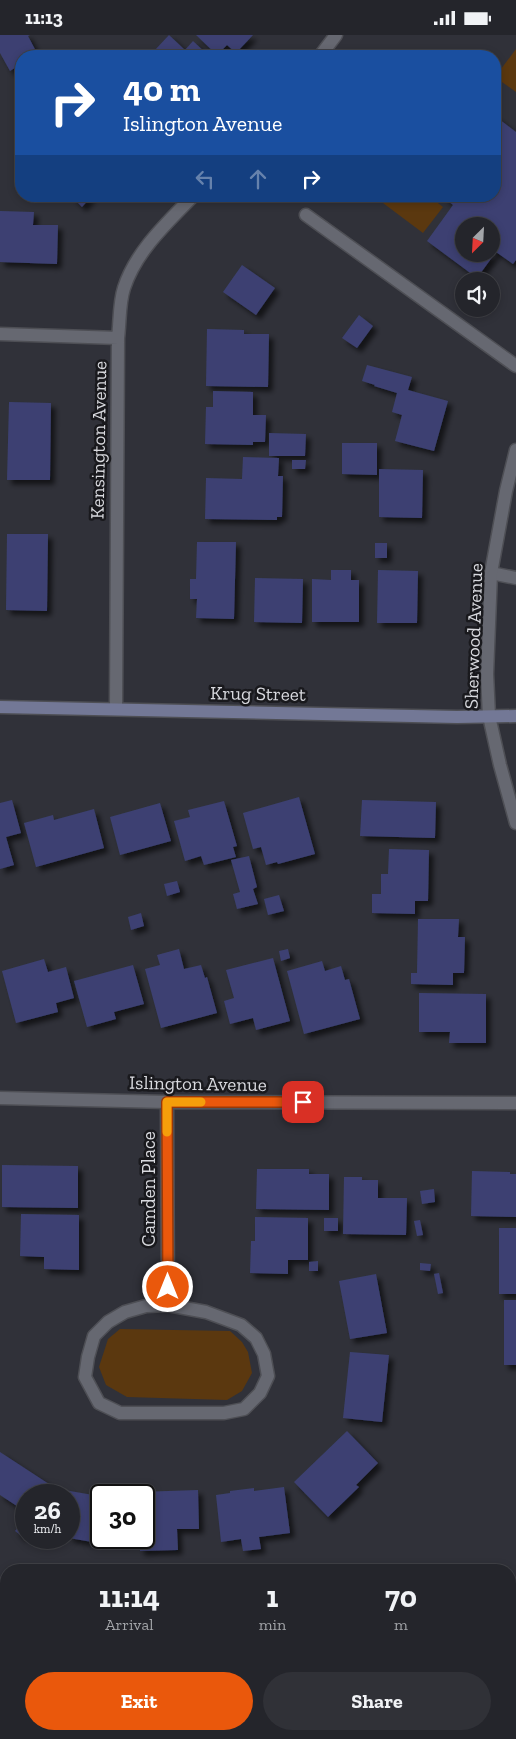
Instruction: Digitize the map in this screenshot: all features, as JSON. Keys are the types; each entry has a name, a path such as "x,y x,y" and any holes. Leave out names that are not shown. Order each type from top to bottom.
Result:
{"street":[{"path":"325,50 336,35"},
{"name":"Kensington Avenue","path":"116,709 118,338 123,290 132,268 146,246 187,202"},
{"path":"306,215 516,366"},
{"path":"0,334 118,338"},
{"name":"Sherwood Avenue","path":"516,450 506,491 491,573 487,674 489,716 516,823"},
{"path":"491,573 516,578"},
{"name":"Krug Street","path":"0,707 516,716"},
{"name":"Islington Avenue","path":"0,1098 167,1102 516,1103"},
{"name":"Camden Place","path":"167,1102 168,1305"},
{"path":"168,1305 206,1312 241,1325 256,1338 264,1354 268,1376 260,1393 244,1409 224,1413 120,1413 99,1403 85,1377 94,1336 108,1322 125,1312 146,1306 168,1305"}],"shaded area":[{"path":"516,49 516,92 501,81 501,69"},
{"path":"382,202 437,202 443,207 423,233"},
{"path":"120,1329 230,1331 242,1342 248,1352 252,1373 242,1391 227,1400 127,1397 106,1385 99,1367 108,1339"}],"building":[{"path":"0,35 30,35 28,36 35,50 15,50 15,68 10,71 0,53"},
{"path":"169,35 185,50 155,50"},
{"path":"196,35 253,35 239,50 233,50 227,45 222,50 212,50"},
{"path":"193,41 203,50 185,50"},
{"path":"501,121 516,132 516,260 513,264 500,255 500,217 455,217 455,262 427,241 453,205 449,202 501,202"},
{"path":"77,202 87,202 82,207"},
{"path":"0,211 34,212 33,225 58,225 57,264 0,262"},
{"path":"457,263 488,263 481,272 469,272"},
{"path":"242,265 275,288 256,315 223,292"},
{"path":"359,315 373,326 357,348 342,338"},
{"path":"207,329 244,330 244,334 269,334 268,387 206,386"},
{"path":"367,365 412,377 408,390 448,401 434,451 395,441 402,415 392,412 397,393 362,381"},
{"path":"213,391 253,392 253,415 266,415 265,442 253,442 253,445 205,444 206,407 213,407"},
{"path":"9,402 51,403 50,480 7,480"},
{"path":"269,433 306,434 305,456 269,456"},
{"path":"342,443 377,443 377,475 342,474"},
{"path":"243,457 279,458 278,476 283,476 282,517 277,517 277,520 205,519 206,478 242,479"},
{"path":"292,460 306,460 305,469 292,469"},
{"path":"379,469 423,470 422,518 379,517"},
{"path":"7,534 48,534 47,611 6,610"},
{"path":"197,542 236,542 234,619 196,618 197,599 190,599 190,579 196,579"},
{"path":"375,543 387,543 387,558 375,558"},
{"path":"331,570 351,570 351,580 359,580 359,622 312,622 312,579 331,580"},
{"path":"378,570 418,571 417,623 377,623"},
{"path":"255,578 303,579 302,623 254,622"},
{"path":"299,797 315,854 278,864 277,862 266,865 261,847 253,849 243,813"},
{"path":"12,800 21,833 6,837 14,865 0,869 0,803"},
{"path":"362,800 436,802 435,838 360,836"},
{"path":"224,801 237,846 233,847 236,857 204,865 201,856 185,861 174,821 190,817 188,810"},
{"path":"160,803 171,841 120,855 110,817"},
{"path":"94,809 104,848 36,867 24,823 53,815 54,820"},
{"path":"389,849 429,850 428,901 415,901 415,914 372,913 372,894 381,894 381,874 388,874"},
{"path":"249,856 257,887 253,889 258,904 237,909 233,894 240,892 231,860"},
{"path":"177,881 180,892 167,896 164,884"},
{"path":"279,895 284,911 268,915 264,899"},
{"path":"141,913 144,926 131,930 128,917"},
{"path":"418,919 459,919 458,937 465,937 464,973 453,973 453,985 411,984 411,973 417,973"},
{"path":"179,949 184,969 201,965 205,978 207,977 217,1013 161,1028 145,969 160,965 157,955"},
{"path":"288,949 290,958 281,961 279,951"},
{"path":"273,958 290,1021 256,1030 253,1018 230,1024 224,1001 234,998 226,970"},
{"path":"44,959 48,972 66,967 74,998 56,1003 58,1012 16,1023 2,971"},
{"path":"322,961 325,971 341,966 345,980 349,979 360,1019 304,1034 287,971"},
{"path":"133,965 144,1004 114,1012 116,1019 87,1027 74,981"},
{"path":"419,993 486,994 486,1043 449,1043 450,1032 419,1032"},
{"path":"2,1165 78,1166 78,1208 2,1207"},
{"path":"257,1169 309,1169 309,1174 329,1174 329,1210 256,1209"},
{"path":"472,1171 510,1172 510,1174 516,1174 516,1217 471,1216"},
{"path":"344,1177 362,1177 362,1180 378,1180 378,1198 407,1198 406,1235 343,1234"},
{"path":"434,1189 435,1202 422,1204 420,1191"},
{"path":"21,1214 79,1215 79,1270 44,1269 44,1257 20,1256"},
{"path":"255,1217 308,1218 308,1260 288,1260 288,1274 250,1273 251,1241 255,1241"},
{"path":"324,1218 338,1218 338,1231 324,1231"},
{"path":"420,1220 423,1235 417,1236 414,1221"},
{"path":"499,1228 516,1228 516,1294 499,1294"},
{"path":"318,1261 318,1271 309,1271 309,1262"},
{"path":"420,1263 431,1264 430,1271 420,1270"},
{"path":"439,1273 443,1293 438,1294 434,1274"},
{"path":"376,1274 387,1333 350,1339 339,1281"},
{"path":"504,1300 516,1300 516,1365 504,1365"},
{"path":"350,1352 389,1355 382,1422 343,1418"},
{"path":"347,1431 378,1463 356,1485 359,1487 328,1517 294,1482"},
{"path":"0,1452 49,1484 15,1484 15,1505 0,1495"},
{"path":"284,1487 290,1533 259,1537 261,1549 243,1551 241,1539 221,1542 216,1495 254,1488 254,1491"},
{"path":"198,1490 199,1529 177,1529 178,1550 140,1551 140,1549 155,1549 155,1491"},
{"path":"80,1493 90,1494 90,1542 80,1540"}],"slow traffic":[{"path":"167,1132 167,1102 201,1102"}],"route":[{"path":"168,1287 167,1102 303,1102"}]}
